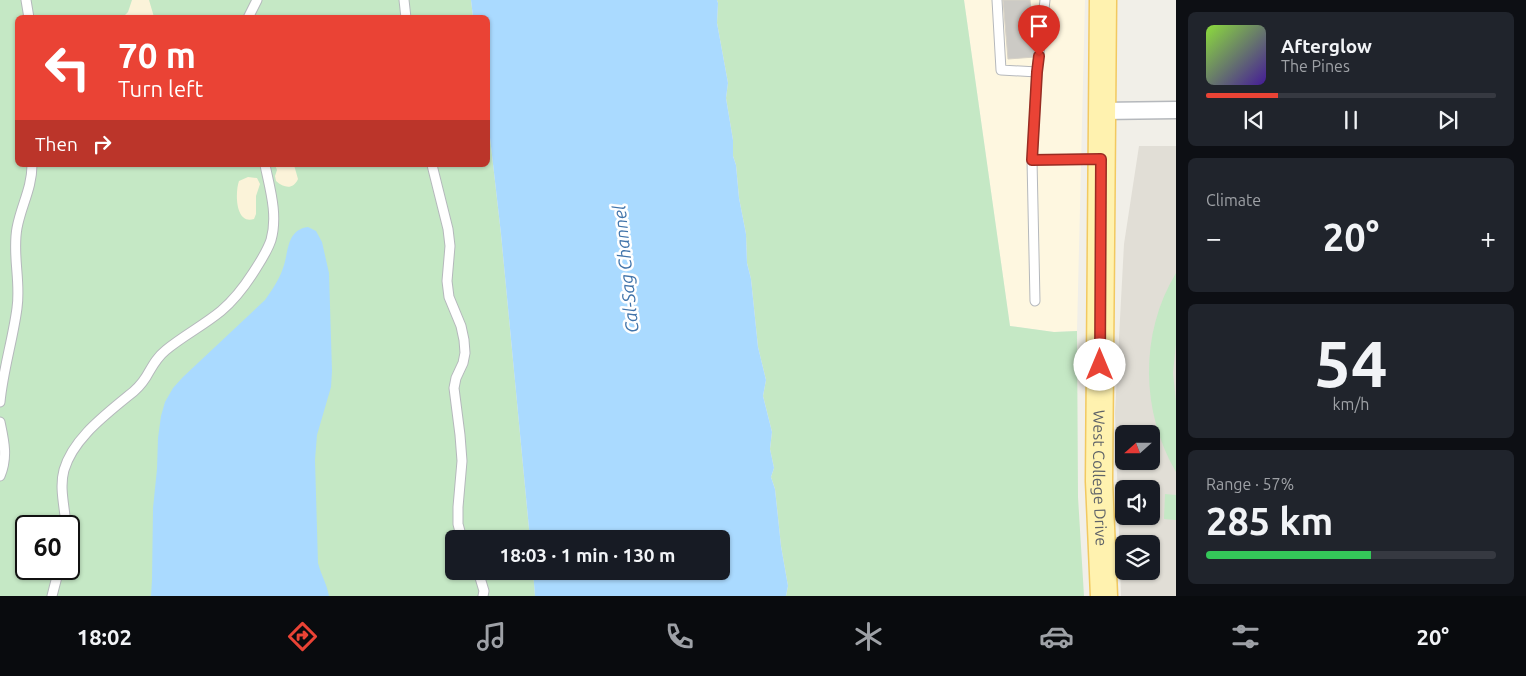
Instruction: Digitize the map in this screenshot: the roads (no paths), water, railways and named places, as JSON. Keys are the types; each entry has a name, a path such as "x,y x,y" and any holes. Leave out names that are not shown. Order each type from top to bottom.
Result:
{"main road":[{"name":"West College Drive","path":"1103,0 1099,481 1104,596"}],"street":[{"path":"1101,111 1176,110"}],"lane":[{"path":"26,0 28,15"},
{"path":"250,15 257,0"},
{"path":"404,0 406,15"},
{"path":"997,0 1001,70 1037,72"},
{"path":"1035,301 1032,160 1037,72 1045,0"},
{"path":"1032,160 1101,159"},
{"path":"0,402 17,308 19,286 15,269 17,228 32,181 32,167"},
{"path":"65,515 62,480 69,457 81,440 94,424 139,387 154,362 164,352 230,303 243,288 267,249 272,238 273,208 264,167"},
{"path":"432,167 448,229 450,246 447,281 449,297 461,326 465,353 454,388 462,461 458,507 460,530"},
{"path":"0,422 6,450 4,466 0,476"},
{"path":"52,596 56,580"},
{"path":"481,580 484,591 483,596"}],"water":[{"name":"Cal-Sag Channel","path":"471,0 717,0 717,23 728,83 726,98 733,140 733,156 746,234 747,263 751,279 758,347 766,380 763,396 772,432 770,449 774,468 771,477 775,489 781,546 788,586 786,596 535,596 534,580 730,580 730,530 529,530 490,138 490,15 473,15"},
{"path":"308,227 316,231 322,242 329,273 331,387 317,435 315,460 318,563 329,596 151,596 153,508 158,438 165,402 173,388 183,377 265,300 281,272 292,237 296,232"}]}
